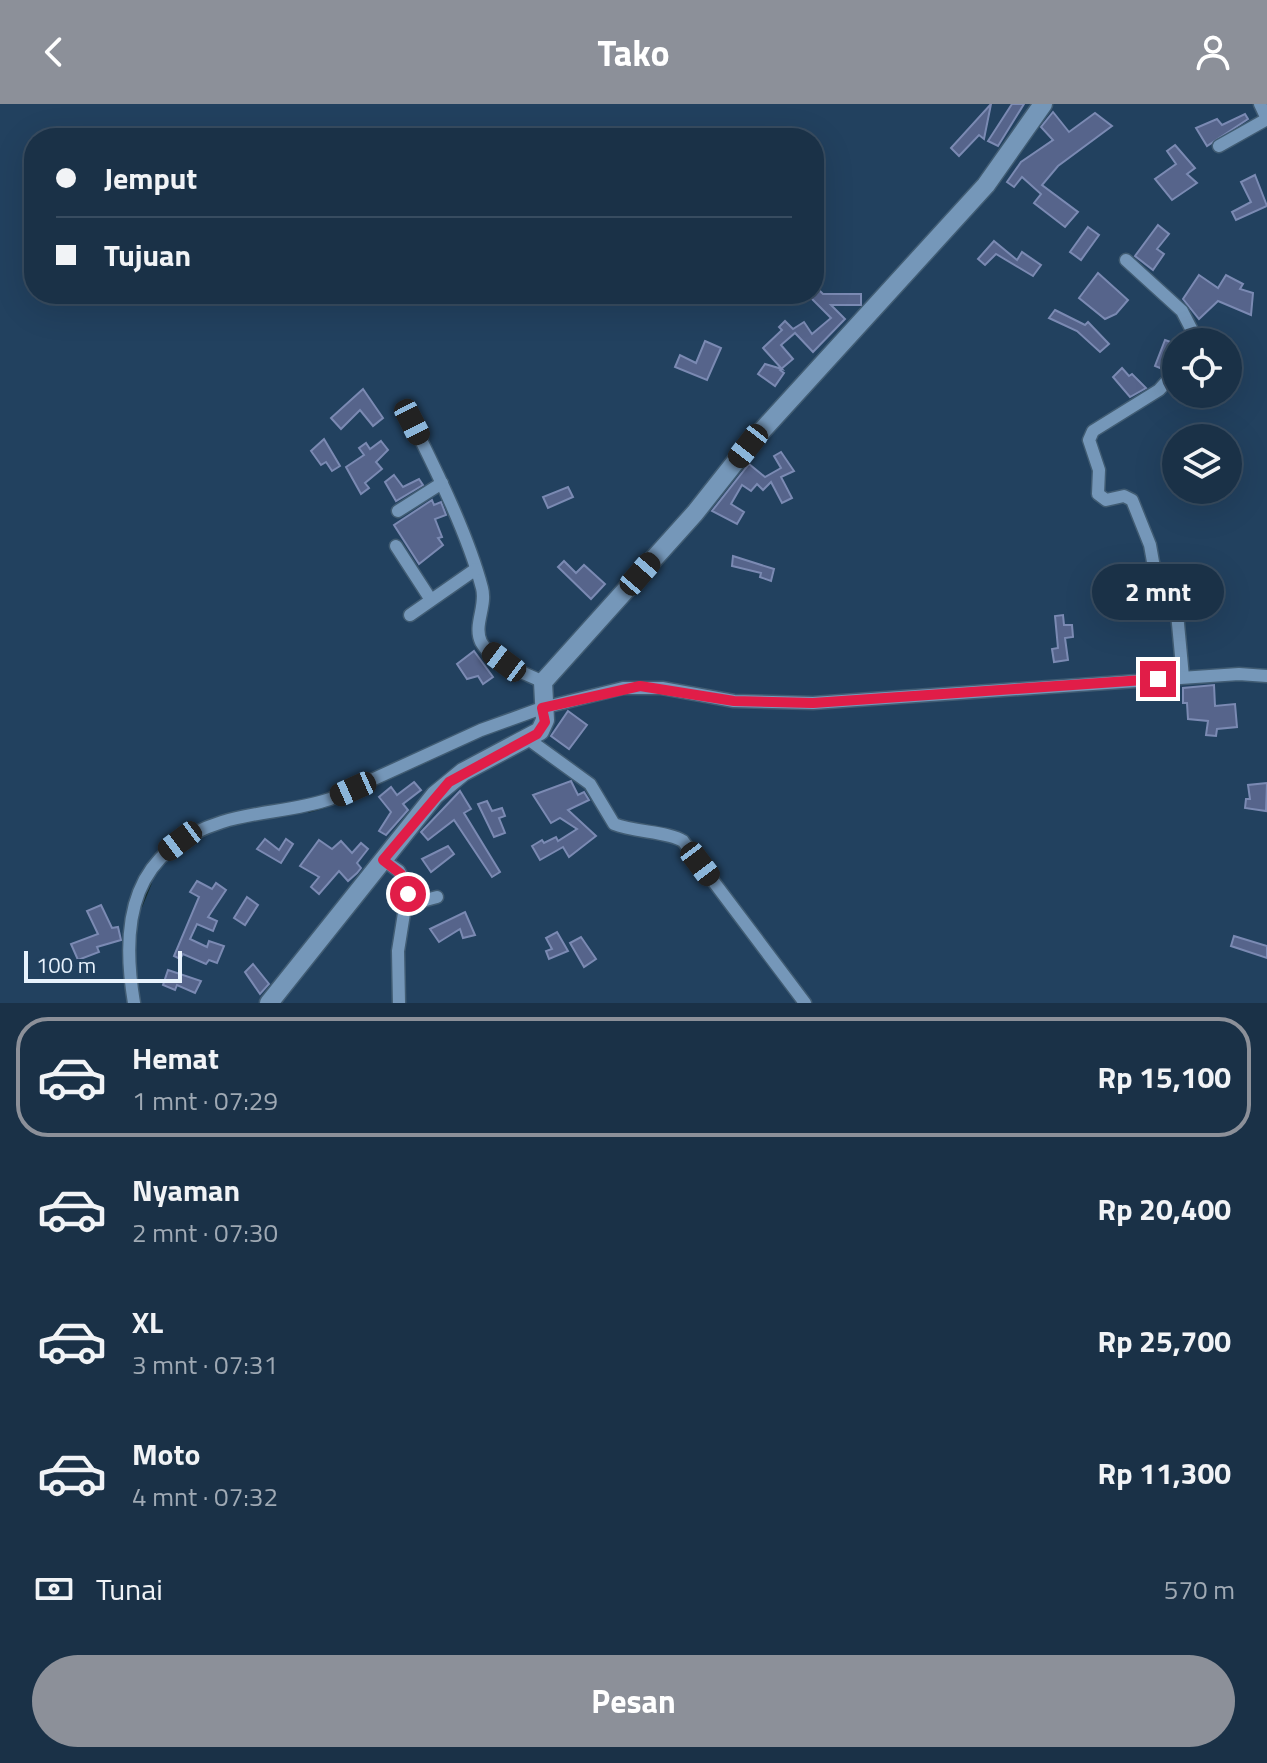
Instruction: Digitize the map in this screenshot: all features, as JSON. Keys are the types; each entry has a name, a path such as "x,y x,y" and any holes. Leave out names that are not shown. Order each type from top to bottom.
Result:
{"main road":[{"path":"269,1003 449,782 540,731 543,682 695,513 748,446 986,185 1043,104"}],"street":[{"path":"1219,146 1267,119 1260,104"},
{"path":"1126,260 1182,311 1191,328"},
{"path":"1162,387 1093,431 1089,440 1099,470 1098,494 1106,500 1129,497 1139,515 1150,545 1158,590 1177,613 1183,677"},
{"path":"412,422 442,483 476,569 484,597 479,630 483,645 504,662 543,682"},
{"path":"398,511 442,483"},
{"path":"396,546 431,600"},
{"path":"410,615 476,569"},
{"path":"134,1003 127,936 131,911 143,879 161,856 180,841 221,822 306,807 330,799 481,730 640,686 734,701 813,703 1183,677 1267,676"},
{"path":"528,739 590,784 614,824 643,834 676,836 683,841 805,1003"},
{"path":"383,860 401,874 408,894 398,951 399,1003"},
{"path":"408,894 422,901 437,897"}],"building":[{"path":"991,104 984,139 979,135 959,156 951,148"},
{"path":"1012,104 1024,104 998,146 988,141"},
{"path":"1053,112 1069,132 1095,113 1112,126 1058,166 1042,185 1078,212 1065,227 1034,203 1041,194 1022,177 1014,187 1007,182 1021,162 1053,140 1041,127"},
{"path":"1245,114 1248,119 1207,146 1196,128 1217,119 1222,125"},
{"path":"1175,145 1195,168 1187,174 1197,183 1172,200 1155,179 1176,164 1167,151"},
{"path":"1255,175 1267,206 1236,220 1232,212 1251,202 1241,182"},
{"path":"1158,225 1169,234 1157,249 1164,254 1153,270 1135,256"},
{"path":"1088,227 1099,235 1081,260 1070,252"},
{"path":"994,241 1017,260 1022,252 1041,265 1033,276 996,254 985,265 978,259"},
{"path":"1098,273 1128,300 1116,314 1105,319 1079,298"},
{"path":"1199,275 1218,288 1226,275 1243,284 1240,289 1253,293 1251,315 1218,301 1199,319 1183,299"},
{"path":"824,294 861,294 861,305 831,305 845,319 813,352 795,333 781,345 793,359 782,369 763,348 782,330 779,327 785,321 793,329 804,322 812,334 831,318 817,304 824,304"},
{"path":"1055,310 1085,325 1088,322 1109,344 1100,352 1077,331 1049,318"},
{"path":"705,341 721,348 707,380 675,367 680,355 696,363"},
{"path":"1162,348 1162,369 1155,366"},
{"path":"765,364 784,373 775,386 758,374"},
{"path":"1122,368 1146,388 1130,397 1113,377"},
{"path":"363,389 383,418 373,426 360,410 341,429 331,418"},
{"path":"324,439 340,466 332,471 326,462 321,465 311,451"},
{"path":"381,441 388,450 376,462 382,469 365,483 369,488 361,494 346,467 364,455 359,448 366,443 370,449"},
{"path":"781,452 794,471 781,477 792,498 782,503 771,482 763,490 757,484 751,491 742,485 731,504 744,512 737,524 712,511 749,464 765,477 781,468 774,456"},
{"path":"394,475 403,487 419,479 423,485 396,501 385,482"},
{"path":"568,487 573,497 548,508 543,497"},
{"path":"432,500 434,505 441,502 446,515 435,519 442,537 438,538 443,545 419,564 394,525"},
{"path":"733,556 774,569 771,581 760,577 761,573 732,566"},
{"path":"564,561 576,573 584,565 605,584 591,599 558,567"},
{"path":"1063,615 1064,625 1072,625 1073,637 1065,638 1068,660 1054,662 1052,649 1058,648 1055,616"},
{"path":"474,651 493,677 483,684 478,676 467,679 457,664"},
{"path":"1214,685 1215,706 1235,704 1237,727 1217,729 1216,736 1206,735 1208,721 1188,719 1187,703 1183,703 1183,688"},
{"path":"568,711 587,725 569,749 551,736"},
{"path":"571,781 578,795 584,792 589,800 568,810 596,836 569,857 563,847 540,860 532,846 556,837 558,841 577,829 560,818 551,823 533,795"},
{"path":"414,782 421,790 403,804 408,810 386,835 379,831 391,812 379,797 391,787 397,795"},
{"path":"1267,783 1266,811 1245,808 1246,799 1250,799 1248,785"},
{"path":"460,791 471,809 464,813 500,872 492,877 454,820 428,840 421,832"},
{"path":"487,801 492,811 502,808 505,816 499,818 505,833 494,837 478,804"},
{"path":"265,839 279,850 286,839 293,844 281,863 257,849"},
{"path":"319,840 332,849 341,841 352,853 361,843 368,849 357,863 361,868 357,873 348,881 339,871 319,894 311,887 319,877 300,866"},
{"path":"448,846 454,854 431,872 422,859"},
{"path":"197,881 212,889 216,883 226,890 208,917 217,921 213,931 197,924 190,939 207,947 209,941 224,946 217,963 209,960 206,964 183,954 180,959 174,956 199,897 190,892"},
{"path":"247,897 258,905 245,925 234,918"},
{"path":"101,905 112,928 118,927 121,940 97,947 99,952 78,960 71,944 98,934 87,911"},
{"path":"465,912 475,935 463,938 460,929 439,942 430,929"},
{"path":"557,932 568,951 549,959 546,951 552,949 546,938"},
{"path":"1234,936 1267,946 1267,958 1231,946"},
{"path":"581,937 596,959 584,967 570,943"},
{"path":"253,964 269,984 260,994 245,972"},
{"path":"168,970 201,981 195,993 177,985 175,990 163,985"}],"waterway":[{"path":"372,786 438,756"},
{"path":"309,811 324,807"},
{"path":"141,906 150,884"}],"route":[{"path":"408,894 408,885 401,874 383,860 449,782 537,734 545,722 542,708 640,686 734,701 813,703 1158,679"}]}
